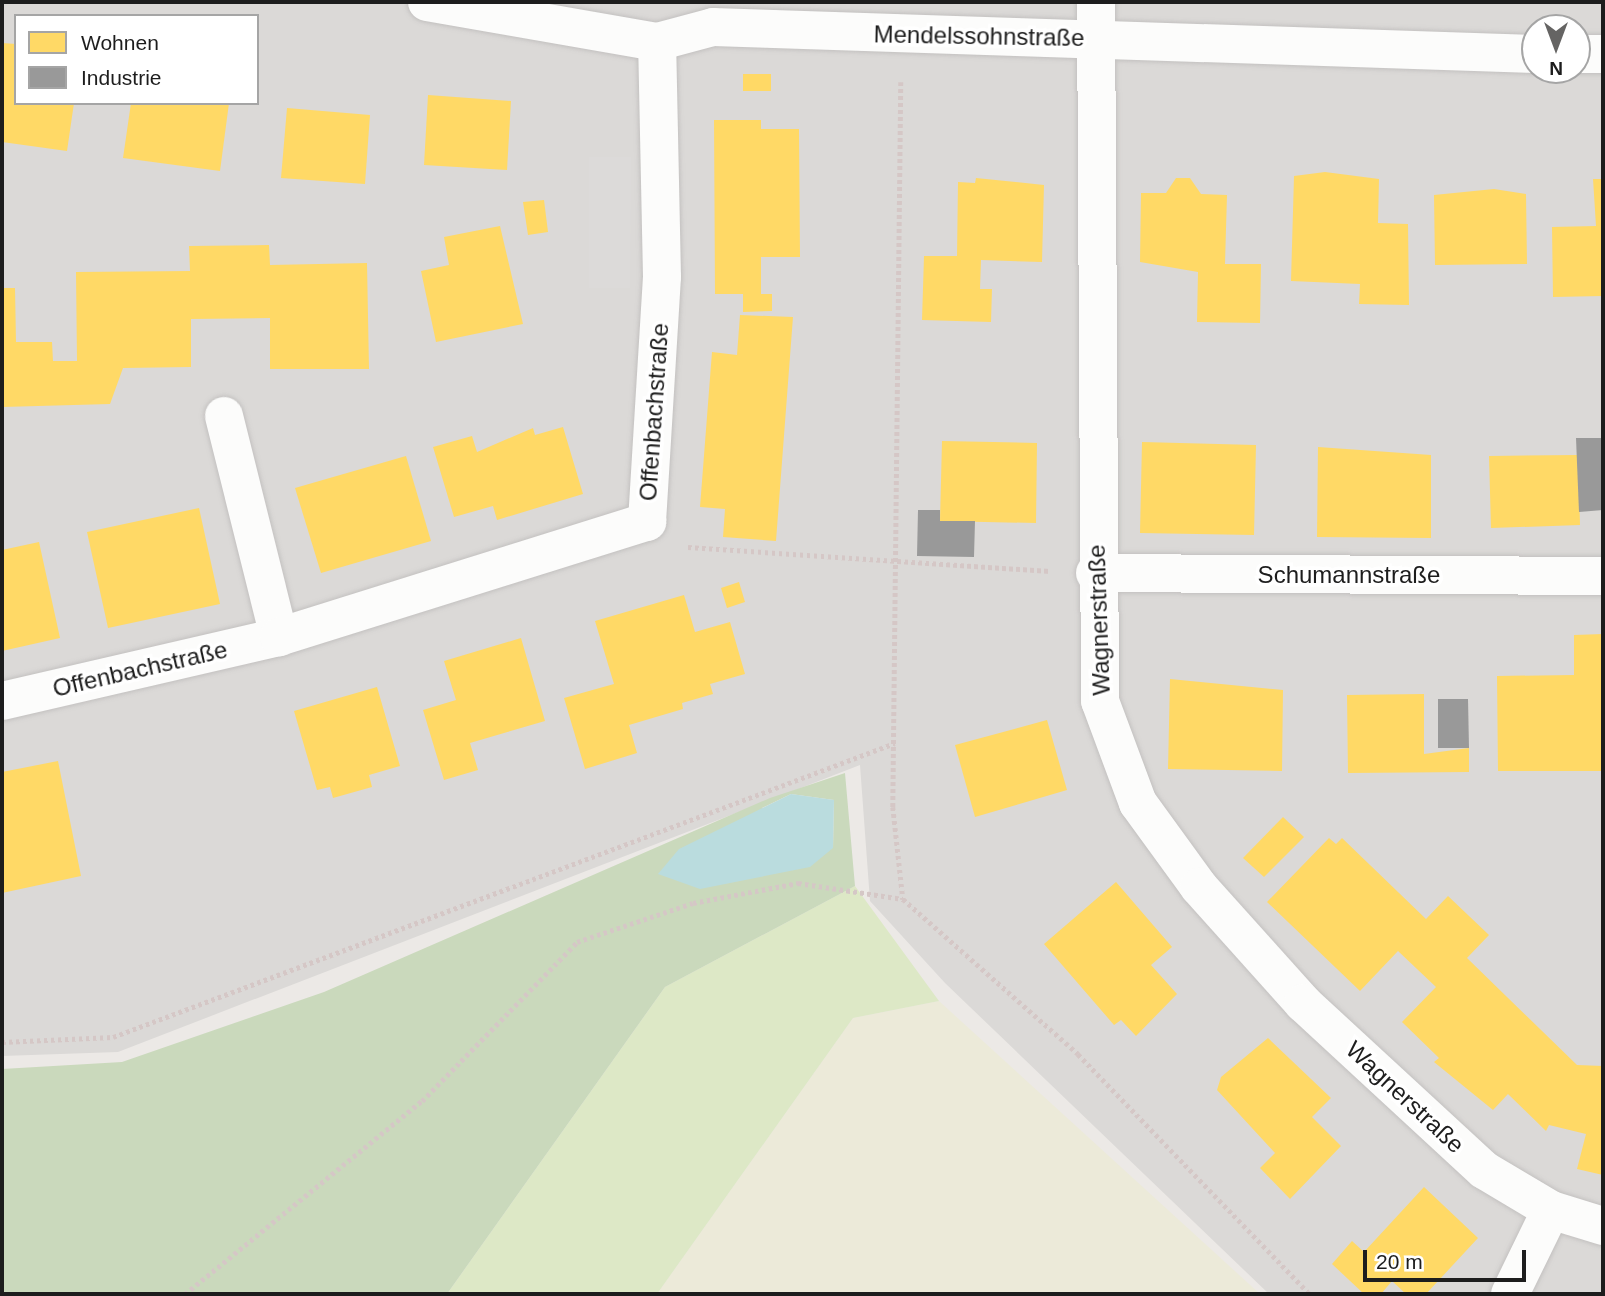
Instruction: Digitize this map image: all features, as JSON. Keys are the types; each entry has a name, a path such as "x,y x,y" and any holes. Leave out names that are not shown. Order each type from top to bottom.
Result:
{"street":[{"name":"Mendelssohnstraße","path":"427,2 657,42 713,27 901,35 1095,20 1521,53"},
{"name":"Wagnerstraße","path":"1095,20 1095,573 1100,701 1138,803 1199,887 1303,1003 1483,1170 1551,1210 1603,1226"},
{"name":"Offenbachstraße","path":"2,701 279,637 647,522 662,277 657,42"},
{"path":"224,416 279,637"},
{"name":"Schumannstraße","path":"1095,573 1603,576"},
{"path":"1510,1294 1551,1210"}],"path":[{"path":"901,35 893,807 904,899"},
{"path":"647,522 679,546 896,563 1095,573"},
{"path":"2,1042 113,1037 895,743"},
{"path":"185,1294 422,1101 577,942 693,903 798,883 904,899 1078,1054 1310,1294"}],"shaded area":[{"path":"2,2 1603,2 1603,1294 1269,1294 945,983 870,901 860,765 118,1052 2,1056"},
{"path":"589,157 631,157 630,288 589,288"},
{"path":"939,1001 1260,1294 657,1294 853,1018"}],"green space":[{"path":"845,773 855,886 665,987 447,1294 2,1294 2,1069 122,1062 324,992 770,798","holes":["791,794 834,800 833,848 762,808"]},
{"path":"855,886 939,1001 853,1018 657,1294 447,1294 665,987"}],"water":[{"path":"791,794 834,800 833,848 810,867 700,889 658,874 679,849"}],"building: Wohnen":[{"path":"2,43 14,44 14,105 74,105 67,151 2,142"},
{"path":"743,74 771,74 771,91 743,91"},
{"path":"428,95 511,101 507,170 424,165"},
{"path":"131,105 229,105 220,171 123,158"},
{"path":"287,108 370,115 365,184 281,178"},
{"path":"714,120 761,120 761,129 799,129 800,257 761,257 761,294 772,294 772,311 743,312 743,294 715,294"},
{"path":"1325,172 1379,179 1378,223 1408,224 1409,305 1359,304 1360,284 1291,281 1294,176"},
{"path":"976,178 1044,185 1042,262 981,260 980,289 992,289 991,322 922,320 924,256 957,256 958,182 975,183"},
{"path":"1176,178 1190,178 1201,194 1227,195 1225,264 1261,264 1260,323 1197,322 1198,272 1140,262 1141,193 1166,193"},
{"path":"1593,179 1603,179 1603,296 1553,297 1552,227 1596,226"},
{"path":"1494,189 1526,194 1527,264 1435,265 1434,195"},
{"path":"544,200 548,232 528,235 523,202"},
{"path":"500,226 523,324 436,342 421,271 449,265 444,237"},
{"path":"269,245 270,265 367,263 369,369 270,369 270,318 191,319 191,367 123,368 110,404 2,407 2,288 15,288 16,342 52,342 53,361 77,361 76,272 190,271 189,246"},
{"path":"740,315 793,317 776,541 723,537 725,509 700,507 712,352 737,355"},
{"path":"563,427 583,494 497,520 493,506 454,517 433,447 472,436 477,452 533,428 535,435"},
{"path":"942,441 1037,443 1036,523 940,521"},
{"path":"1142,442 1256,445 1254,535 1140,533"},
{"path":"1318,447 1431,455 1431,538 1317,537"},
{"path":"1578,455 1580,525 1491,528 1489,456"},
{"path":"406,456 431,541 321,573 295,488"},
{"path":"199,508 220,604 108,628 87,532"},
{"path":"39,542 60,638 2,651 2,550"},
{"path":"739,582 745,602 727,608 721,588"},
{"path":"684,595 695,632 730,622 745,674 710,684 713,694 682,703 683,709 629,725 637,753 585,769 564,698 614,684 595,621"},
{"path":"1603,634 1603,771 1498,771 1497,676 1574,675 1574,635"},
{"path":"521,638 545,721 470,743 478,770 444,780 423,710 456,700 444,661"},
{"path":"1170,679 1283,690 1282,771 1168,769"},
{"path":"377,687 400,766 369,775 372,787 333,798 330,787 317,790 294,711"},
{"path":"1424,694 1424,754 1469,748 1469,772 1348,773 1347,695"},
{"path":"1047,720 1067,790 975,817 955,745"},
{"path":"58,761 81,876 2,893 2,772"},
{"path":"1283,817 1304,837 1264,877 1243,858"},
{"path":"1329,838 1336,844 1342,838 1426,919 1448,896 1489,935 1467,958 1577,1065 1603,1066 1603,1175 1577,1169 1586,1134 1549,1125 1546,1131 1508,1094 1493,1110 1434,1062 1439,1058 1402,1022 1436,987 1398,951 1360,991 1267,902"},
{"path":"1116,882 1172,947 1151,965 1177,994 1136,1036 1121,1020 1114,1025 1044,944"},
{"path":"1268,1038 1331,1098 1312,1117 1341,1146 1290,1199 1260,1168 1275,1153 1217,1090 1221,1077"},
{"path":"1424,1187 1478,1238 1426,1294 1406,1294 1392,1281 1381,1294 1364,1294 1332,1264 1352,1241 1364,1252"}],"building: Industrie":[{"path":"1576,438 1603,438 1603,510 1579,512"},
{"path":"918,510 940,510 940,521 975,521 974,557 917,556"},
{"path":"1438,699 1468,699 1469,748 1438,748"}]}
